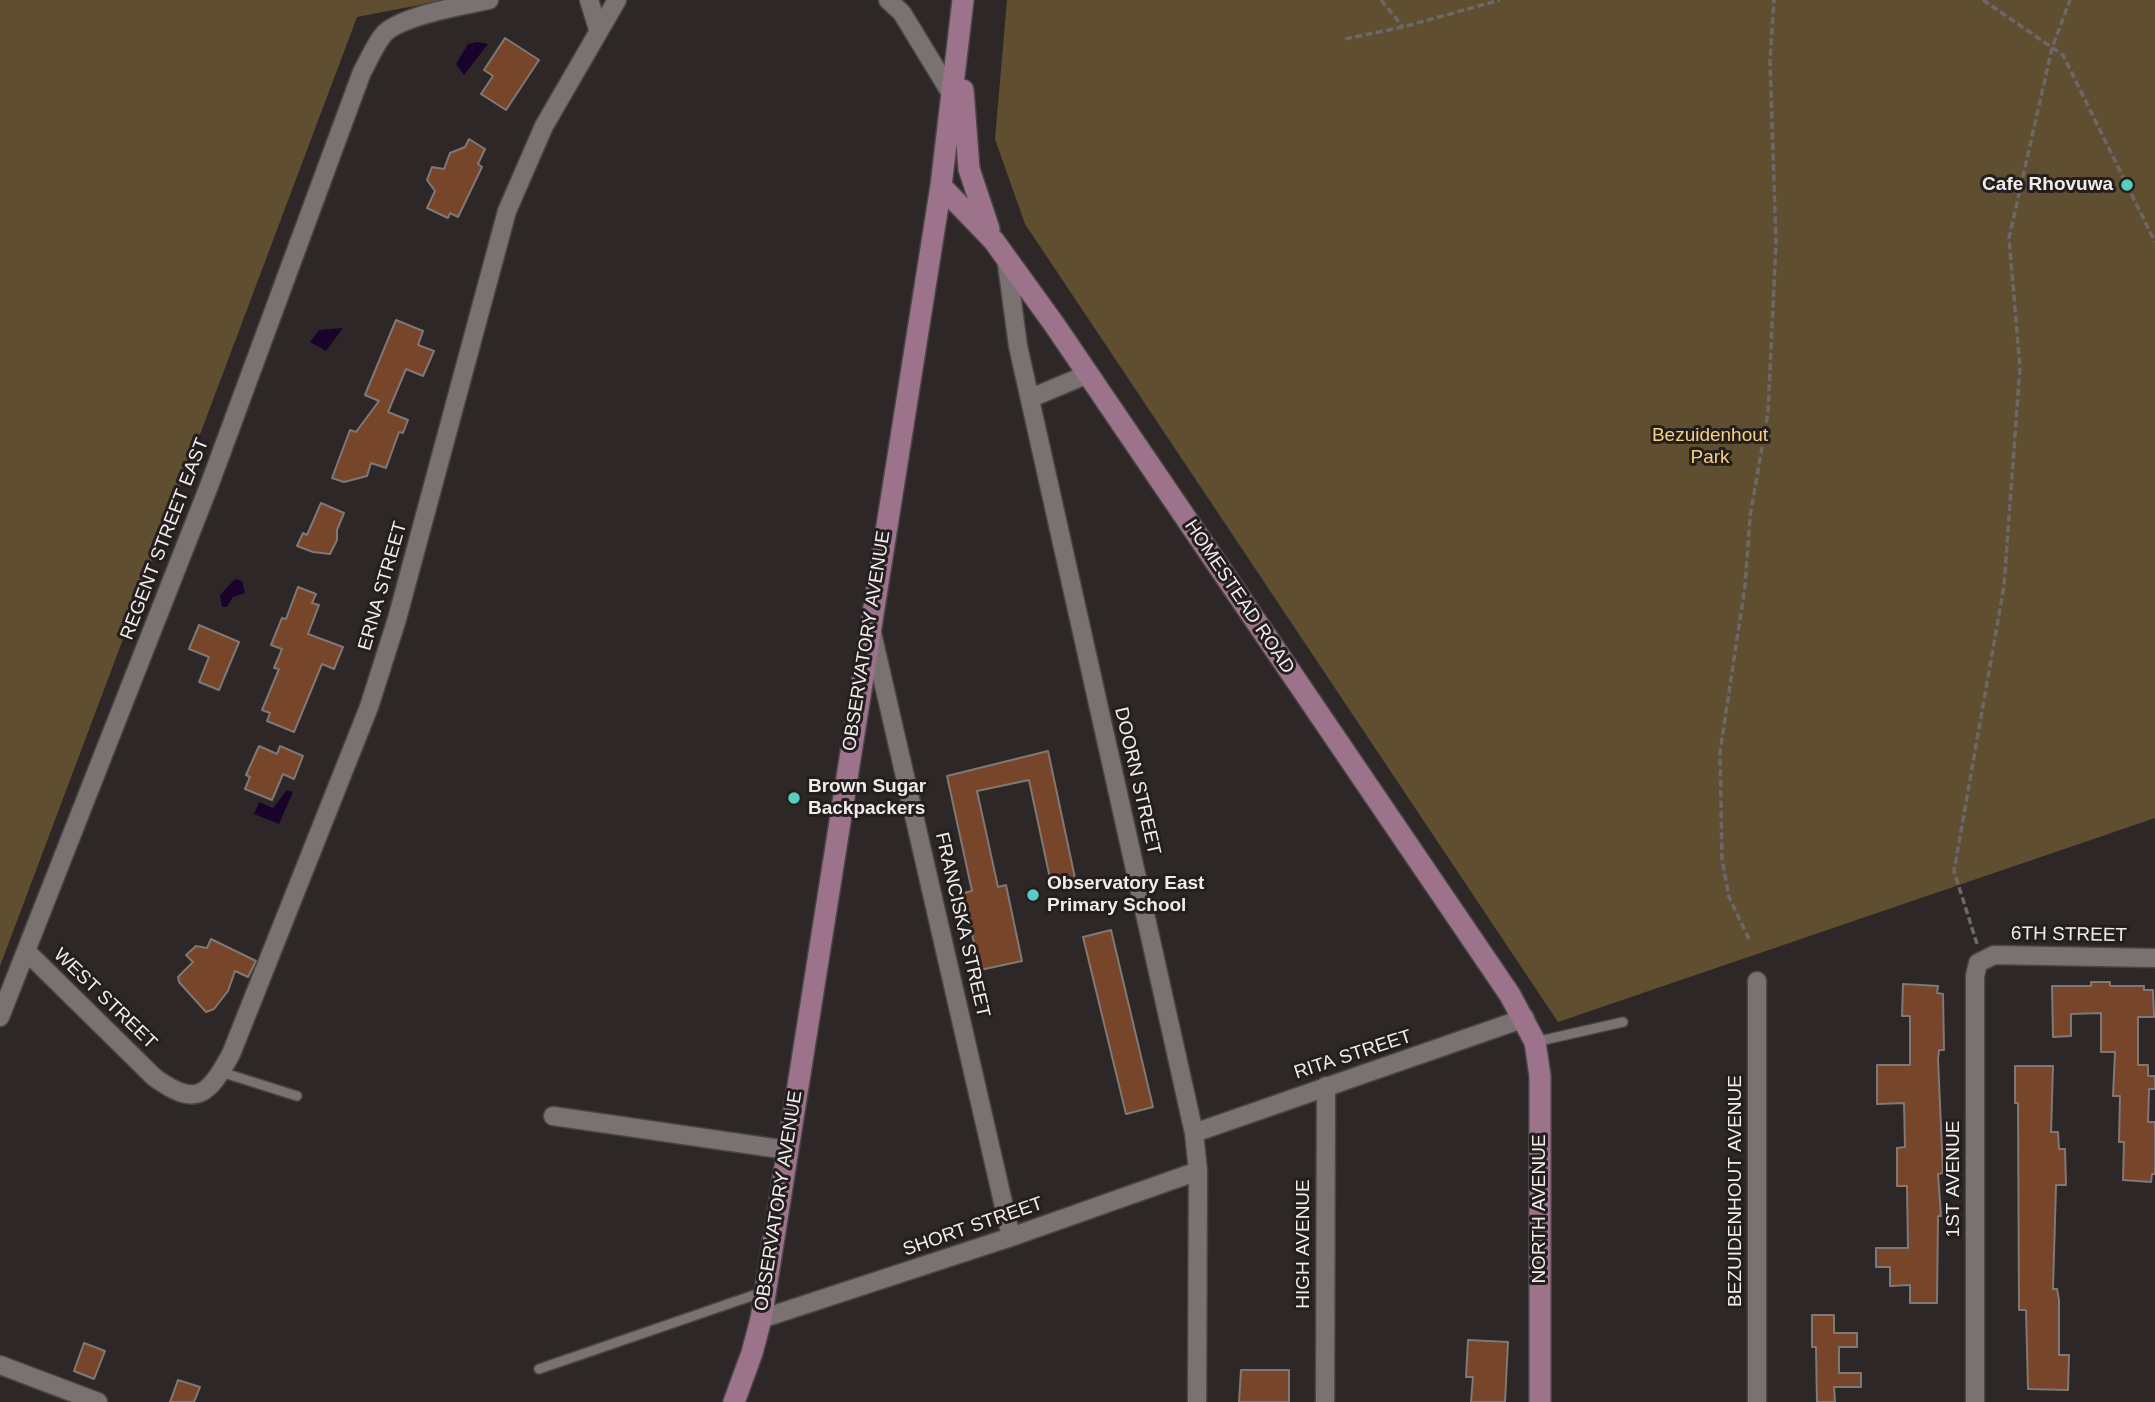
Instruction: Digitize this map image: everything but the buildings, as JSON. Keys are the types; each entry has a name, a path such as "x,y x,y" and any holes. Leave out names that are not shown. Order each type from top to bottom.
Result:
{"main road":[{"name":"OBSERVATORY AVENUE","path":"734,1402 761,1319 940,186 963,0"},
{"path":"959,39 969,169 1000,249"},
{"name":"HOMESTEAD ROAD","path":"940,186 1000,249 1088,374 1525,1018"},
{"name":"NORTH AVENUE","path":"1525,1018 1535,1042 1541,1076 1540,1402"}],"street":[{"name":"REGENT STREET EAST","path":"0,1017 209,486 362,72 390,28 436,11 489,0"},
{"path":"589,0 598,29"},
{"name":"ERNA STREET","path":"154,1077 172,1090 189,1096 206,1092 221,1072 369,707 397,619 507,211 544,126 617,0"},
{"path":"888,0 917,36 952,95"},
{"name":"DOORN STREET","path":"1000,249 1011,309 1194,1133 1198,1171 1197,1402"},
{"path":"1031,398 1088,374"},
{"name":"FRANCISKA STREET","path":"870,622 1011,1237"},
{"name":"WEST STREET","path":"27,952 154,1077"},
{"name":"6TH STREET","path":"1982,959 1994,955 2155,958"},
{"name":"1ST AVENUE","path":"1975,1402 1975,976 1982,959"},
{"name":"BEZUIDENHOUT AVENUE","path":"1757,981 1757,1402"},
{"name":"RITA STREET","path":"1194,1133 1525,1018"},
{"name":"HIGH AVENUE","path":"1325,1402 1326,1086"},
{"path":"553,1116 788,1150"},
{"name":"SHORT STREET","path":"761,1319 1011,1237 1198,1171"},
{"path":"0,1365 98,1402"}],"lane":[{"path":"1535,1042 1623,1022"},
{"path":"221,1072 297,1096"},
{"path":"539,1369 765,1291"}],"path":[{"path":"1381,0 1403,27"},
{"path":"1345,39 1403,27 1500,0"},
{"path":"1749,939 1729,897 1722,859 1720,752 1745,586 1750,517 1768,412 1776,243 1770,61 1774,0"},
{"path":"1983,0 2063,55 2155,242"},
{"path":"1982,959 1954,871 2004,586 2020,367 2009,238 2052,48 2070,0"}],"green space":[{"path":"0,0 445,0 357,17 0,966"},
{"name":"Bezuidenhout Park","path":"1007,0 2155,0 2155,818 1558,1022 1025,224 995,139"}],"shaded area":[{"path":"468,44 488,44 464,75 456,64"},
{"path":"343,328 326,351 310,342 319,330"},
{"path":"235,579 242,581 245,593 233,597 227,607 222,607 220,595"},
{"path":"287,790 293,792 279,824 254,814 259,802 273,808"}],"place":[{"name":"Cafe Rhovuwa","path":"2127,185"},
{"name":"Brown Sugar Backpackers","path":"794,798"},
{"name":"Observatory East Primary School","path":"1033,895"}]}
